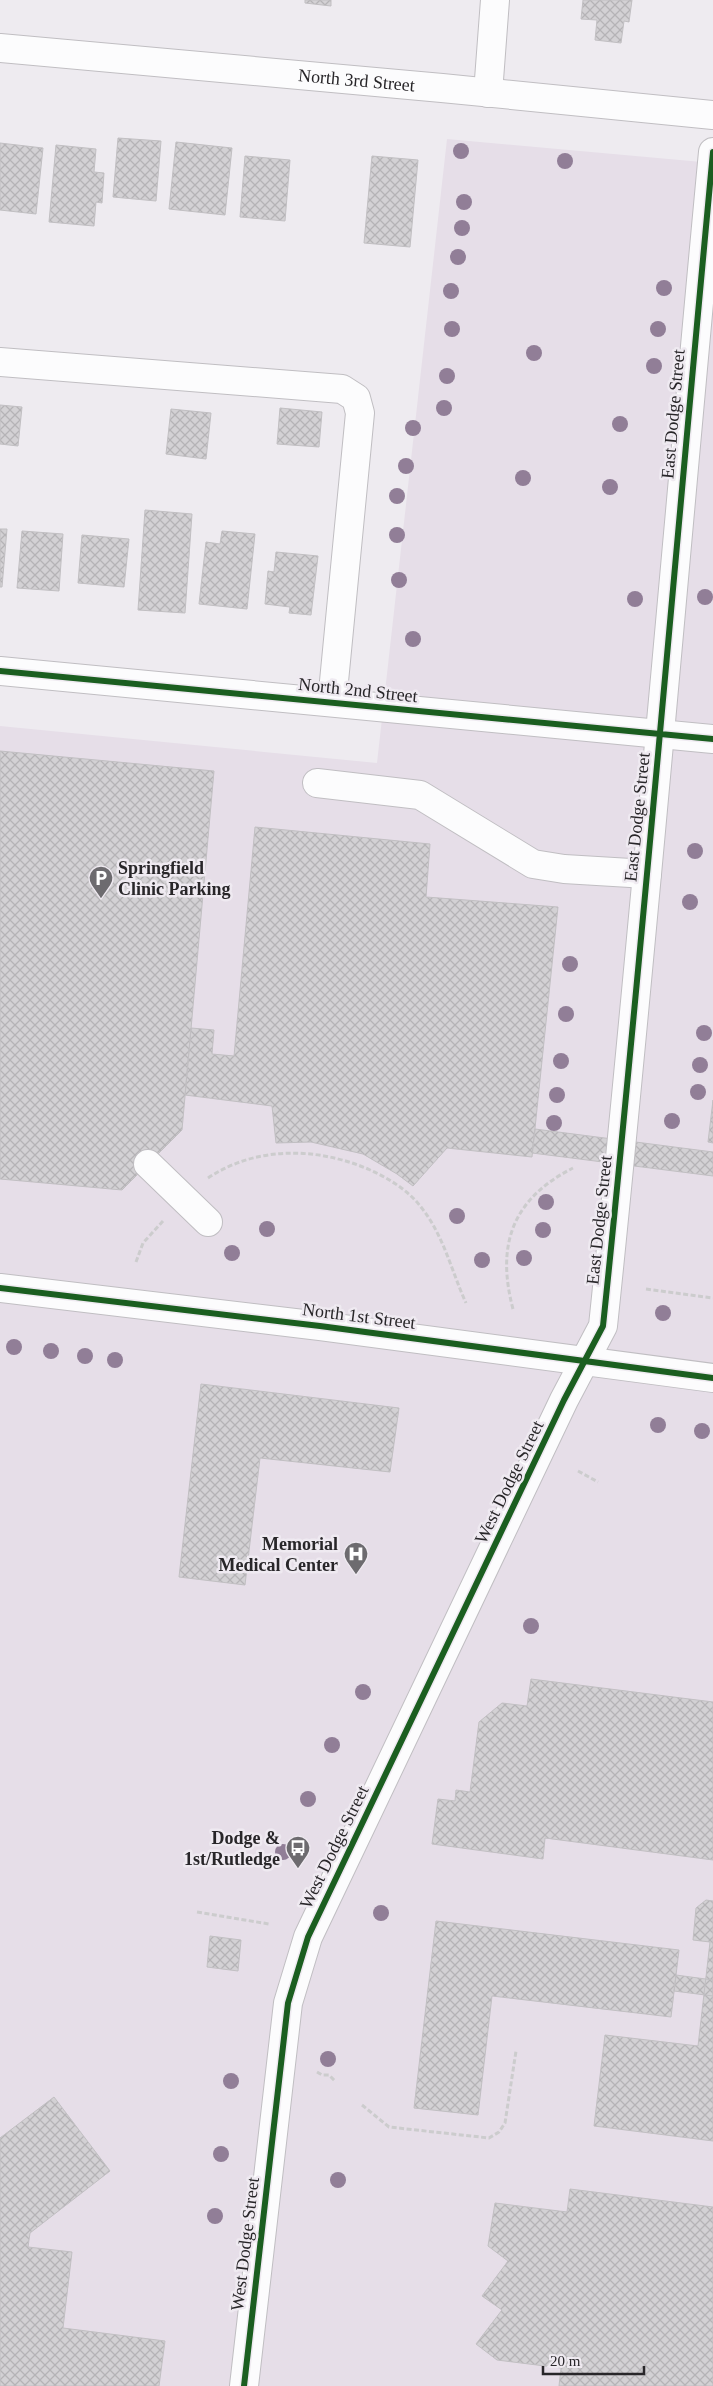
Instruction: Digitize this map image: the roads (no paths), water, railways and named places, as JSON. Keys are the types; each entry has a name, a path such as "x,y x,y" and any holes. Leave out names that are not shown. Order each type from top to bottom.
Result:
{"street":[{"path":"488,93 495,0"},
{"name":"North 3rd Street","path":"0,48 713,115"},
{"name":"East Dodge Street","path":"584,1361 603,1326 647,874 713,152"},
{"path":"0,362 342,389 356,398 360,413 332,702"},
{"name":"North 2nd Street","path":"0,671 713,739"},
{"path":"317,784 420,795 533,864 647,874"},
{"path":"148,1164 208,1222"},
{"name":"North 1st Street","path":"0,1288 713,1378"},
{"name":"West Dodge Street","path":"244,2386 288,2004 308,1937 584,1361"}],"place":[{"name":"Springfield Clinic Parking","path":"101,899"},
{"name":"Memorial Medical Center","path":"356,1575"},
{"name":"Dodge & 1st/Rutledge","path":"298,1869"}]}
